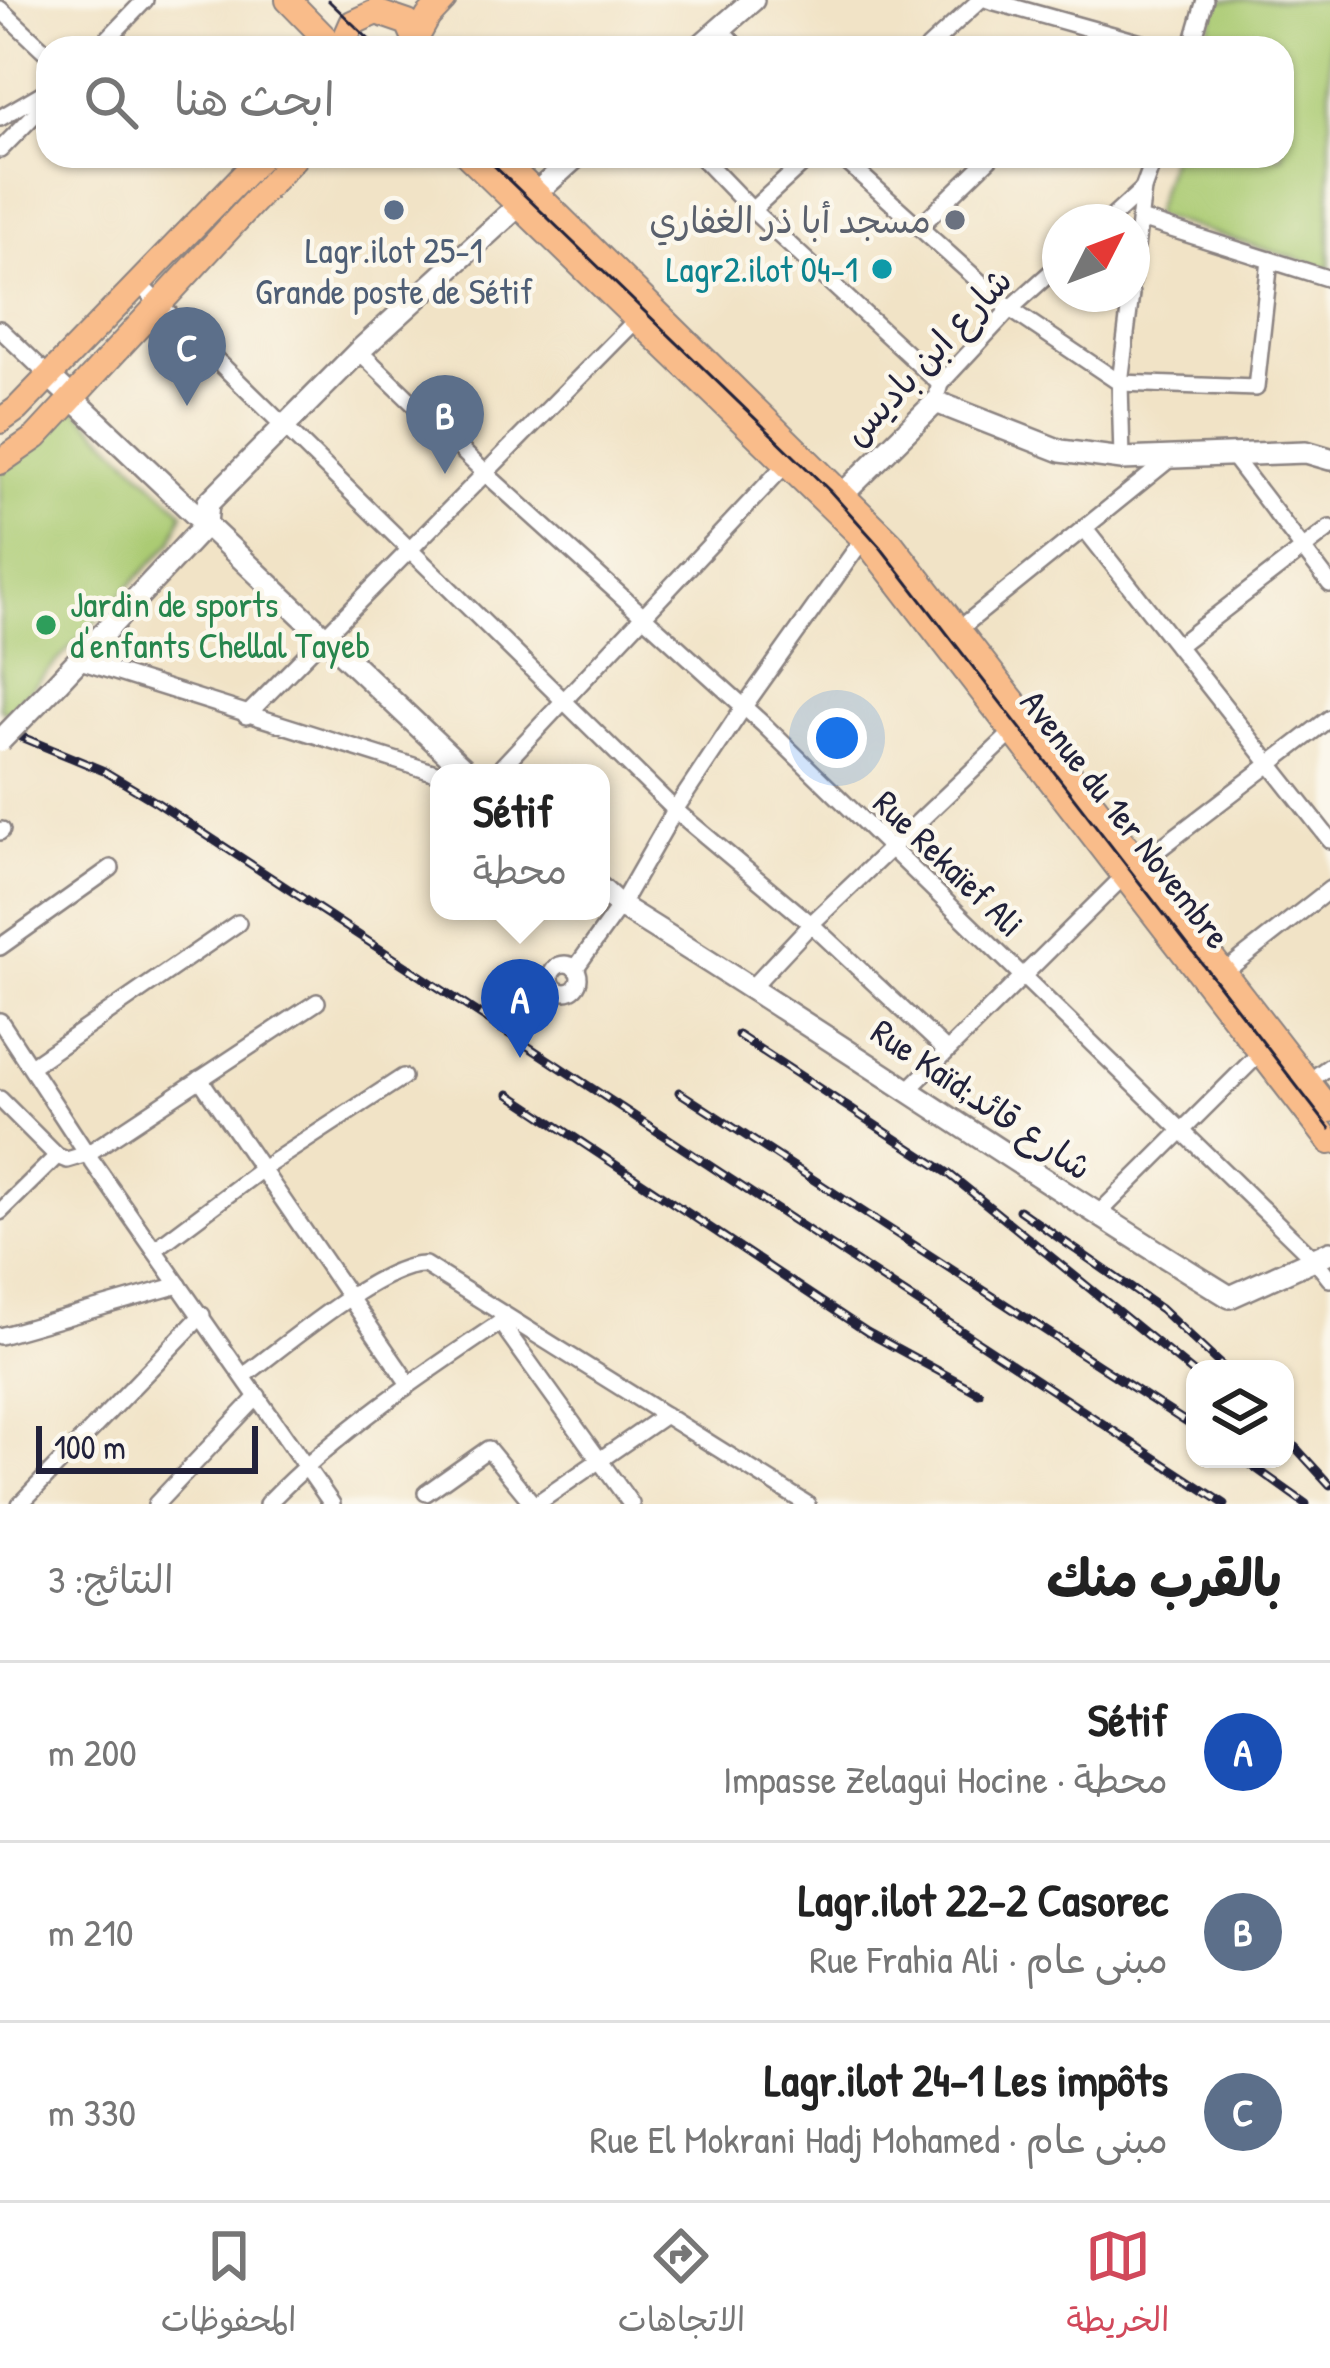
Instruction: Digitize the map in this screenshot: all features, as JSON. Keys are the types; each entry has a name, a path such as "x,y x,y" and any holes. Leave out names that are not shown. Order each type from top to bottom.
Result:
{"main road":[{"path":"288,0 326,36"},
{"path":"420,36 428,16 445,0"},
{"path":"343,36 347,28 383,7 408,23 415,36"},
{"path":"0,421 250,168"},
{"path":"0,462 37,437 285,168"},
{"path":"483,168 526,201 844,493 867,530"},
{"path":"505,168 526,201 636,320 784,465 867,530 958,630 1132,870"},
{"name":"Avenue du 1er Novembre","path":"867,530 1013,732 1223,973 1330,1111"},
{"name":"Avenue du 1er Novembre","path":"1132,870 1260,1053 1330,1142"}],"street":[{"path":"110,36 145,0"},
{"path":"711,36 753,0"},
{"path":"942,36 984,0 1090,36"},
{"path":"1194,36 1205,0"},
{"path":"0,9 36,43"},
{"path":"720,28 727,36"},
{"path":"0,118 36,97"},
{"path":"0,150 36,113"},
{"path":"0,741 206,524 208,503 359,351 563,168"},
{"path":"712,168 938,393 1060,451 1122,459 1306,452 1330,459"},
{"path":"752,210 798,168"},
{"path":"853,168 1010,309 1120,383 1256,388 1270,260"},
{"path":"919,227 980,168"},
{"path":"1142,204 1151,168"},
{"path":"1127,204 1143,189"},
{"path":"1150,222 1330,278"},
{"name":"شارع ابن باديس","path":"844,493 1010,309 1042,280"},
{"path":"139,284 675,810 811,924 946,1051"},
{"path":"1122,459 1120,383 1129,312"},
{"path":"246,716 636,320"},
{"path":"0,329 458,764"},
{"name":"Rue Rekaïef Ali","path":"359,351 892,849 1180,1130 1322,1256 1330,1279"},
{"path":"958,630 1173,456"},
{"path":"1233,458 1330,584"},
{"path":"504,764 784,465"},
{"path":"1084,528 1330,840"},
{"path":"1177,646 1330,528"},
{"path":"575,969 620,906 675,810 867,530"},
{"path":"76,661 430,771"},
{"path":"909,1089 1132,870 1330,718"},
{"path":"752,987 811,924 1013,732"},
{"path":"0,947 111,868"},
{"path":"1223,973 1330,889"},
{"name":"Rue Kaïd;شارع قائد","path":"610,898 1096,1215 1230,1297 1322,1256"},
{"path":"31,1066 238,923"},
{"path":"0,1100 57,1156 67,1160 87,1154 317,1002"},
{"path":"0,1021 87,1154 332,1504"},
{"path":"1096,1215 1260,1053"},
{"path":"1308,1082 1330,1066"},
{"path":"154,1250 262,1169 403,1077"},
{"path":"200,1079 409,1384"},
{"path":"0,1212 57,1156"},
{"path":"245,1376 350,1298 410,1264 425,1265 504,1320 807,1504"},
{"path":"0,1336 179,1285"},
{"path":"20,1504 202,1315"},
{"path":"267,1504 305,1464 409,1384 504,1320"},
{"path":"504,1320 631,1504"},
{"path":"156,1504 258,1396"},
{"path":"426,1493 488,1449 535,1504 665,1415"}],"green space":[{"path":"1218,0 1330,0 1330,269 1153,215 1167,168 1294,168 1294,36 1207,36"},
{"name":"Jardin de sports d'enfants Chellal Tayeb","path":"73,407 183,512 172,542 8,713 0,709 0,469"}],"tram line":[{"path":"328,0 366,36"},
{"path":"496,168 829,490 881,548 1330,1129"}],"railway":[{"path":"0,728 104,771 156,802 1225,1504"},
{"path":"738,1035 948,1173 1186,1367"},
{"path":"679,1092 1186,1422"},
{"path":"509,1094 867,1332 979,1393"},
{"path":"1019,1210 1161,1309 1215,1360"},
{"path":"1294,1446 1330,1485"},
{"path":"1256,1468 1306,1504"}],"place":[{"name":"Lagr.ilot 25-1 Grande poste de Sétif","path":"394,210"},
{"name":"مسجد أبا ذر الغفاري","path":"955,220"},
{"name":"Lagr2.ilot 04-1","path":"882,269"},
{"name":"Lagr.ilot 24-1 Les impôts","path":"187,406"},
{"name":"Lagr.ilot 22-2 Casorec","path":"445,474"},
{"name":"Jardin de sports d'enfants Chellal Tayeb","path":"46,625"},
{"name":"Sétif","path":"520,1058"}]}
